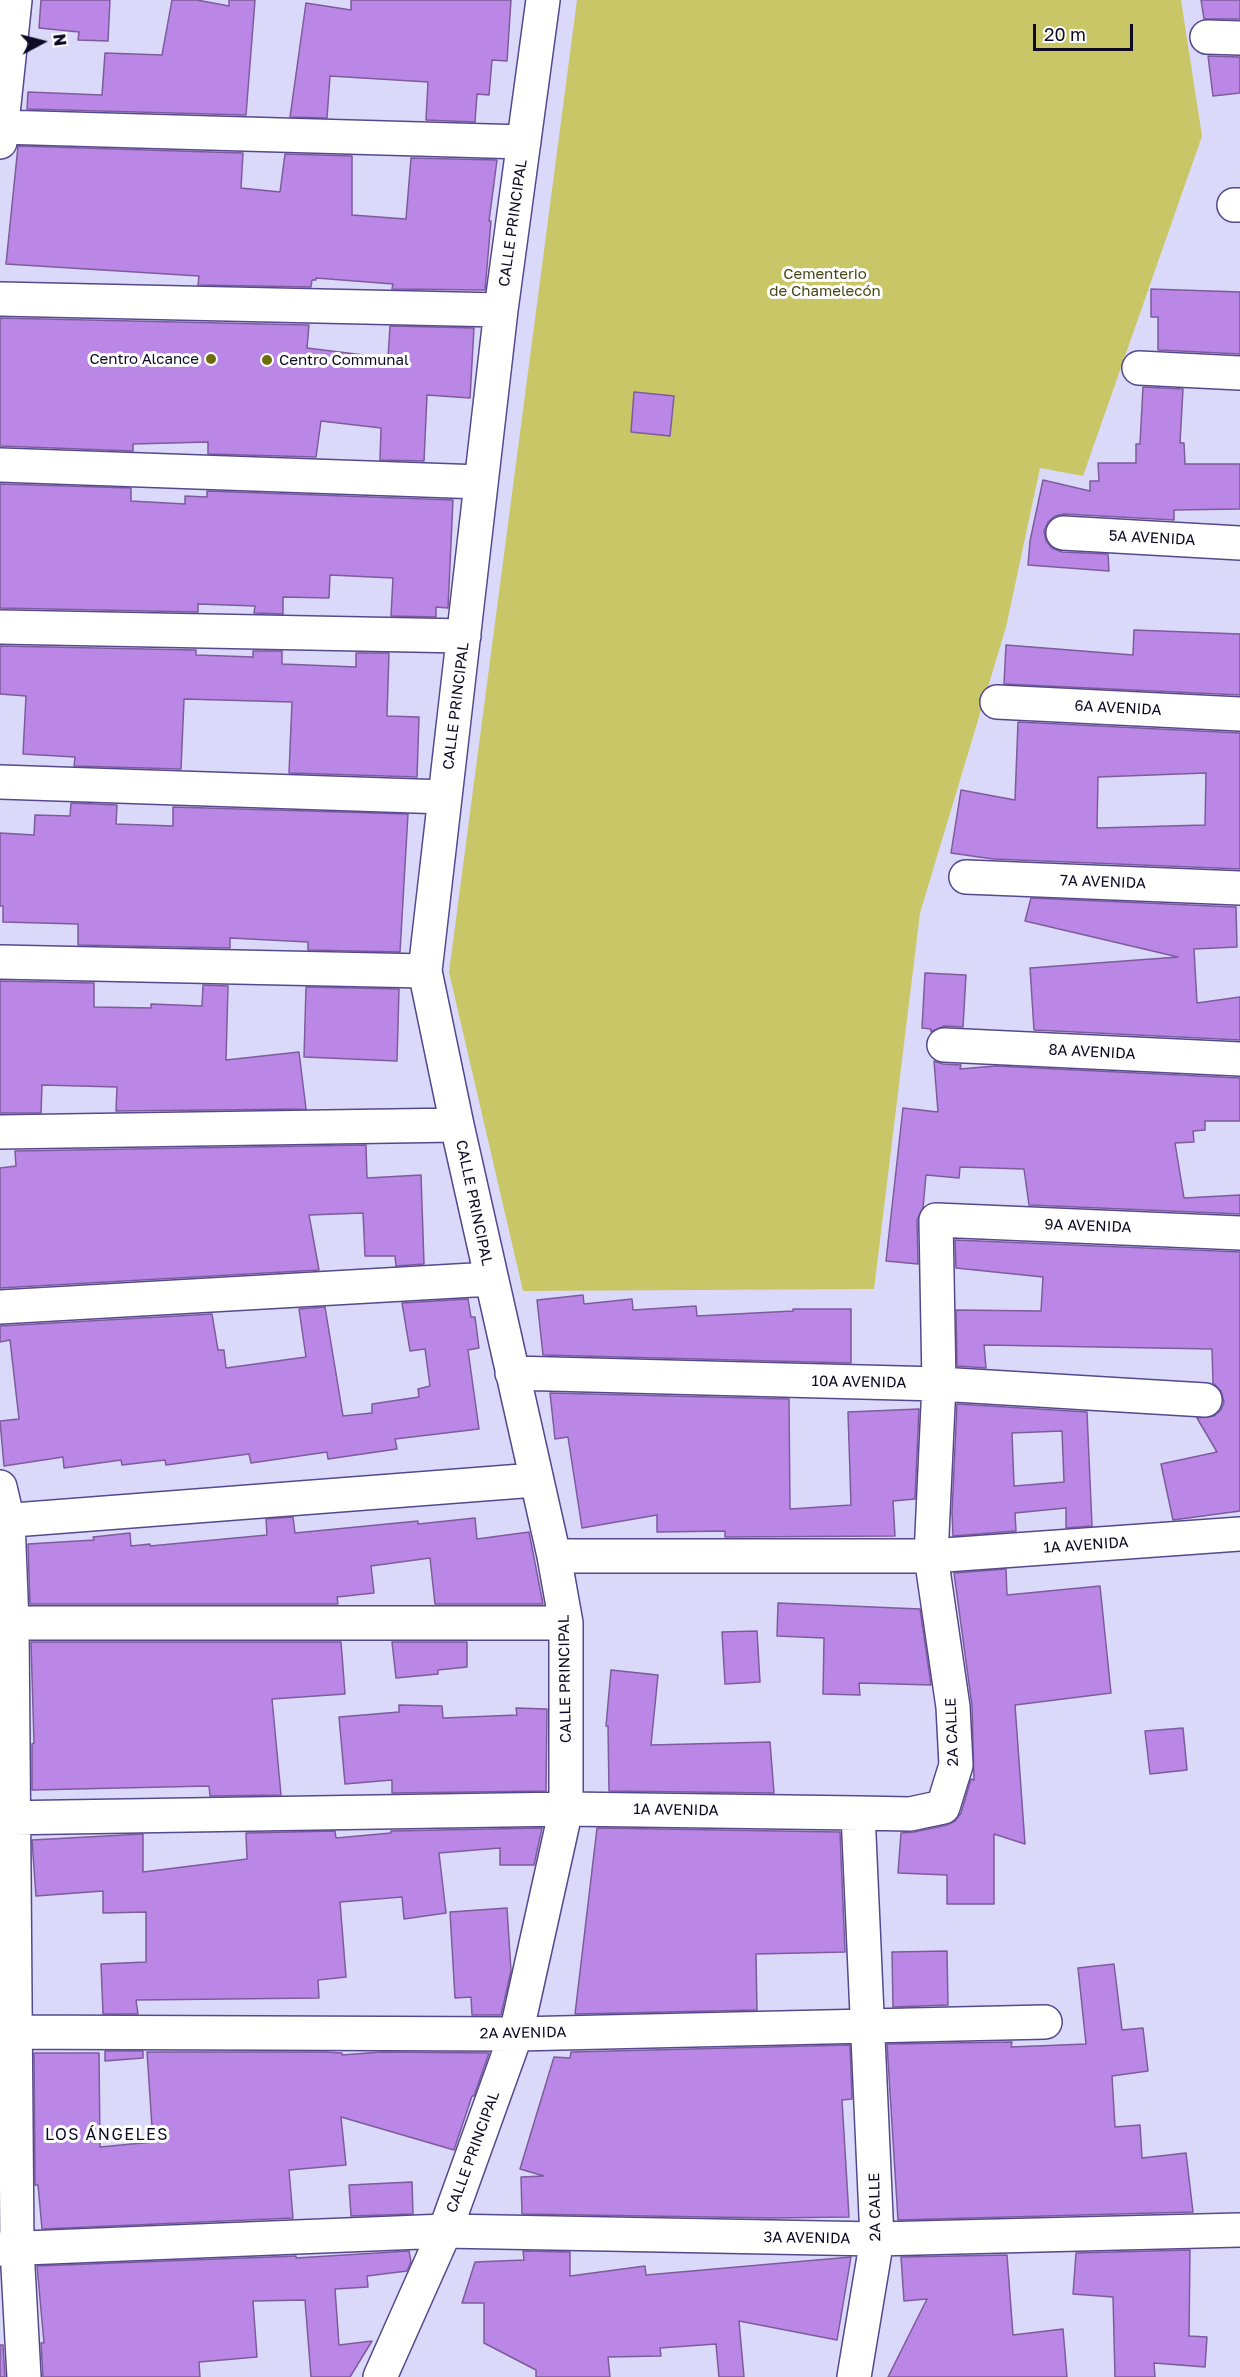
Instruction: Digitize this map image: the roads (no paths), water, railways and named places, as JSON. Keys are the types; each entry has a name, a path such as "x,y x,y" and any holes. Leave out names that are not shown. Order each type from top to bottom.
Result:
{"street":[{"path":"15,0 1,132 524,142"},
{"name":"CALLE PRINCIPAL","path":"380,2377 445,2231 516,2034 566,1809 566,1623 554,1556 535,1480 425,971 501,310 543,0"},
{"path":"1208,37 1240,38"},
{"path":"0,299 501,310"},
{"path":"1139,368 1240,373"},
{"path":"0,465 481,482"},
{"name":"5A AVENIDA","path":"1063,534 1240,543"},
{"path":"0,627 464,636"},
{"name":"6A AVENIDA","path":"997,702 1240,714"},
{"path":"0,782 445,797"},
{"name":"7A AVENIDA","path":"966,877 1240,888"},
{"path":"0,962 425,971"},
{"name":"8A AVENIDA","path":"944,1044 1240,1059"},
{"path":"0,1132 457,1125"},
{"name":"9A AVENIDA","path":"936,1220 1240,1233"},
{"name":"2A CALLE","path":"854,2377 877,2240 858,1813 910,1814 943,1808 956,1765 953,1707 931,1556 939,1383 936,1220"},
{"path":"0,1307 491,1279"},
{"name":"10A AVENIDA","path":"512,1373 939,1383 1205,1400"},
{"path":"4,1521 535,1480"},
{"path":"0,1487 4,1521 6,1623 9,2249 24,2377"},
{"name":"1A AVENIDA","path":"554,1556 931,1556 1240,1534"},
{"path":"6,1623 566,1623"},
{"name":"1A AVENIDA","path":"6,1817 566,1809 858,1813"},
{"name":"2A AVENIDA","path":"7,2032 516,2034 1045,2022"},
{"name":"3A AVENIDA","path":"9,2249 445,2231 877,2240 1240,2230"}],"place":[{"name":"Centro Alcance","path":"211,359"},
{"name":"Centro Communal","path":"267,360"}],"district":[{"name":"LOS ÁNGELES","path":"107,2135"}],"park label":[{"name":"Cementerio de Chamelecón","path":"825,282"}]}
